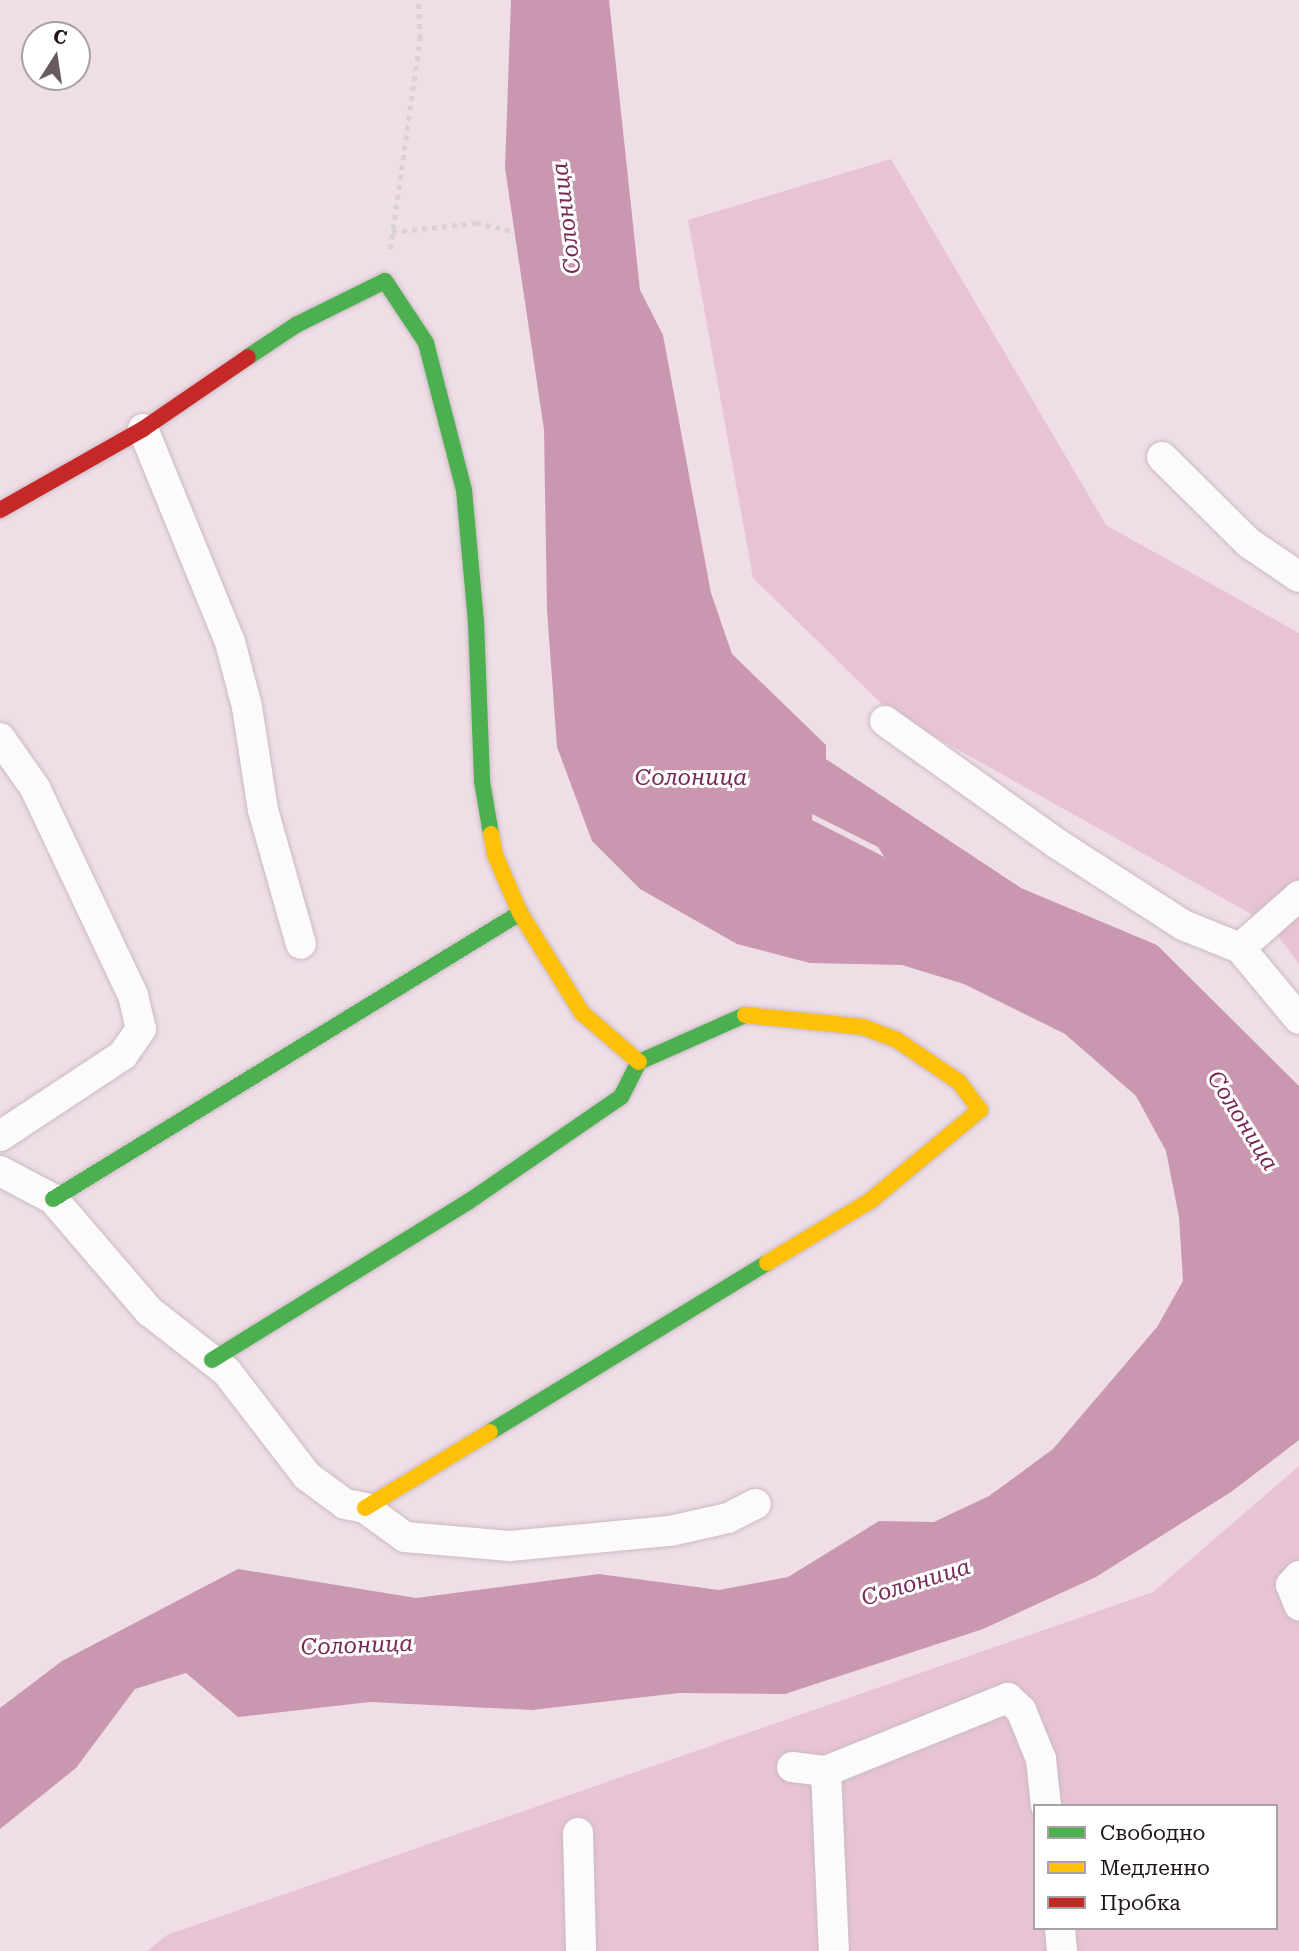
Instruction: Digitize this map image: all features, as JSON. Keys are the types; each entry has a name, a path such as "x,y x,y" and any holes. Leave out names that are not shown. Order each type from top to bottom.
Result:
{"street":[{"path":"0,510 143,429 296,325 385,281 426,343 464,490 476,622 482,781 495,855 520,913 582,1013 639,1062"},
{"path":"143,429 230,642 247,707 263,810 301,943"},
{"path":"1161,457 1249,542 1299,577"},
{"path":"885,721 1056,842 1183,925 1240,947 1299,1020"},
{"path":"0,738 35,788 133,995 141,1029 123,1055 0,1136"},
{"path":"1240,947 1299,896"},
{"path":"53,1199 520,913"},
{"path":"212,1360 468,1202 621,1097 639,1062 739,1014 863,1027 897,1040 959,1082 980,1110 870,1201 365,1508"},
{"path":"0,1171 53,1199 149,1311 186,1345 227,1372 307,1476 345,1504 365,1508 405,1537 510,1546 670,1531 728,1518 757,1504"},
{"path":"1299,1576 1291,1585 1299,1605"},
{"path":"792,1767 826,1771 1008,1698 1021,1710 1041,1759 1046,1804"},
{"path":"826,1771 834,1951"},
{"path":"578,1833 581,1951"},
{"path":"1060,1930 1062,1951"}],"path":[{"path":"385,281 421,39 418,0"},
{"path":"392,232 476,223 514,231"}],"shaded area":[{"path":"891,159 1106,525 1299,633 1299,964 1269,924 889,711 753,578 688,220"},
{"path":"1299,1466 1299,1951 147,1951 167,1935 1153,1592"}],"water":[{"name":"Солоница","path":"511,0 609,0 640,290 663,335 711,593 732,654 826,745 826,759 1021,888 1157,945 1299,1086 1299,1440 1231,1492 1096,1577 983,1629 785,1694 679,1693 532,1710 370,1702 238,1717 186,1673 135,1689 76,1768 0,1829 0,1708 62,1661 238,1569 416,1598 599,1574 719,1590 788,1577 879,1521 934,1522 989,1496 1053,1449 1157,1327 1183,1281 1179,1217 1166,1151 1136,1096 1065,1034 964,984 902,965 810,963 737,944 640,889 592,841 557,747 547,610 544,430 505,168","holes":["812,814 878,847 902,884 851,892 814,872"]}],"waterway":[{"name":"Солоница","path":"744,818 950,923"}],"traffic: fast":[{"path":"248,357 296,325 385,281 426,343 464,490 476,622 482,781 491,834"},
{"path":"53,1199 520,913"},
{"path":"212,1360 468,1202 621,1097 639,1062 745,1015"},
{"path":"490,1432 767,1263"}],"traffic: slow":[{"path":"491,834 495,855 520,913 582,1013 639,1062"},
{"path":"745,1015 863,1027 897,1040 959,1082 980,1110 870,1201 767,1263"},
{"path":"365,1508 490,1432"}],"traffic: jam":[{"path":"0,510 143,429 248,357"}]}
